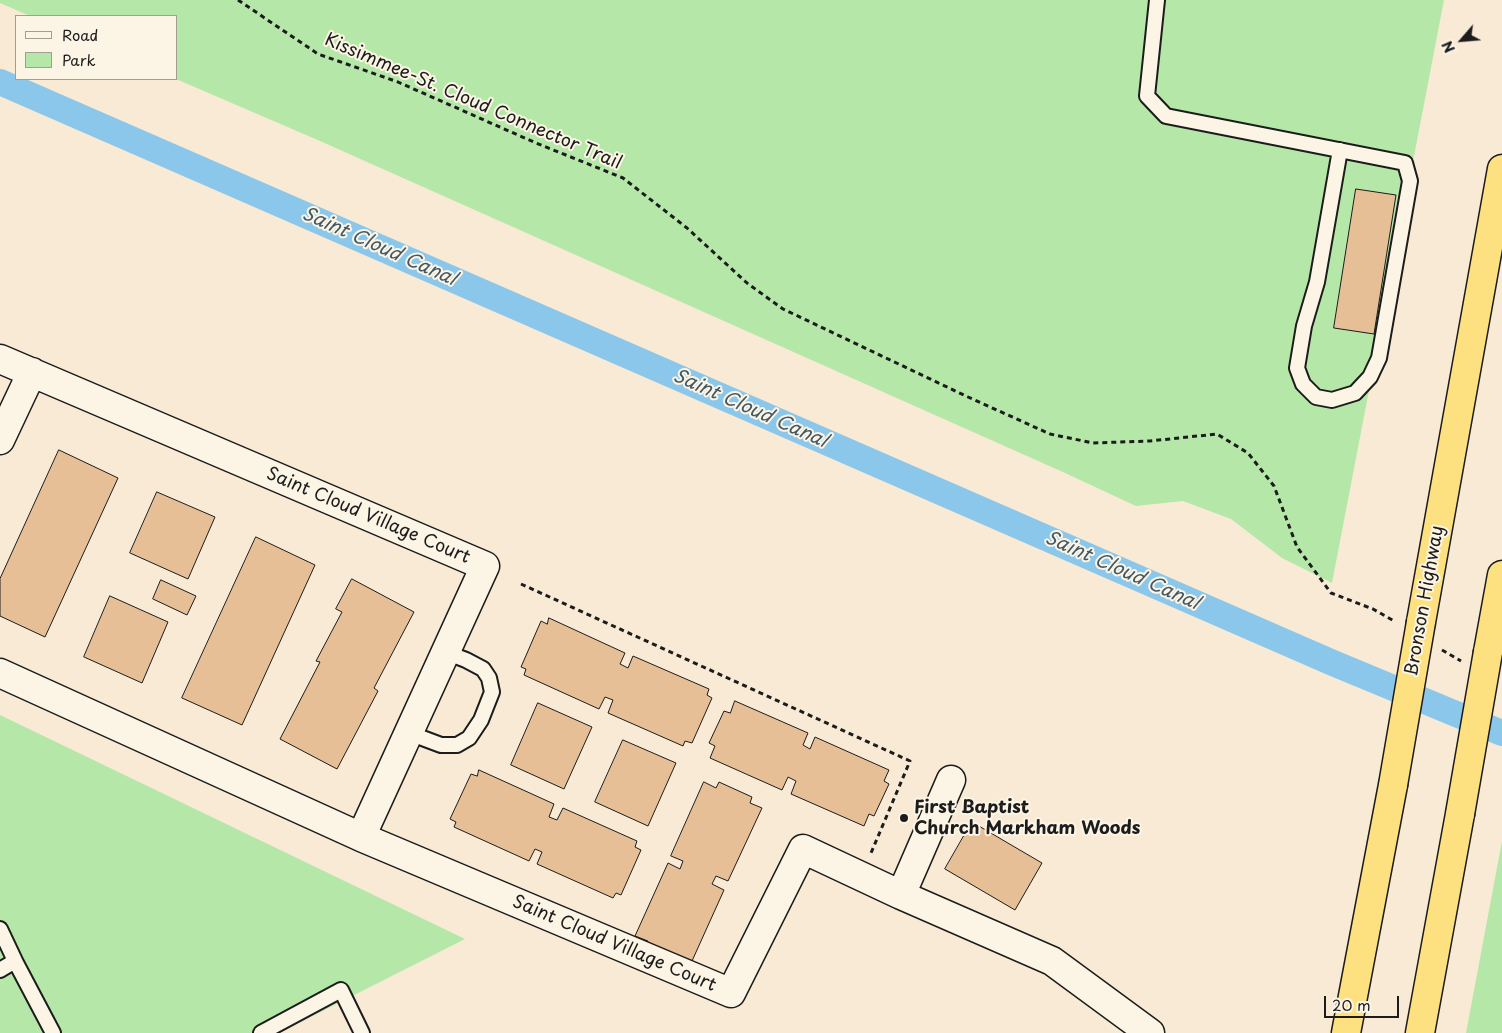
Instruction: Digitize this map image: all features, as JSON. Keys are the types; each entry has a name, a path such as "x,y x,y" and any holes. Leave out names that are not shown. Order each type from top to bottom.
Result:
{"highway":[{"name":"Bronson Highway","path":"1346,1033 1393,785 1502,169"},
{"path":"1420,1033 1502,575"}],"street":[{"name":"Saint Cloud Village Court","path":"0,359 485,566 361,837"},
{"path":"0,440 32,372"},
{"name":"Saint Cloud Village Court","path":"0,672 361,837 731,993 803,850 900,895 1052,961 1150,1033"},
{"path":"900,895 951,780"}],"lane":[{"path":"1157,0 1147,96 1166,116 1340,150 1405,163 1410,181 1379,358 1370,377 1355,393 1332,400 1316,397 1303,384 1297,368 1304,326 1317,282 1340,150"},
{"path":"409,733 441,746 457,745 469,738 481,720 492,692 489,678 483,669 445,652"},
{"path":"0,929 53,1033"},
{"path":"0,970 15,961 18,965"},
{"path":"261,1033 341,990 362,1033"}],"path":[{"name":"Kissimmee-St. Cloud Connector Trail","path":"238,0 318,54 398,82 536,143 622,178 686,228 747,283 783,309 1050,434 1093,443 1150,441 1217,434 1248,453 1274,486 1296,547 1331,593"},
{"path":"521,584 910,761 860,876"}],"green space":[{"path":"0,0 1444,0 1332,583 1282,558 1231,519 1183,501 1136,506 320,141 178,80 178,15 28,15 0,3"},
{"path":"0,715 465,939 279,1033 0,1033"},
{"path":"1502,841 1502,1033 1466,1033"}],"building":[{"path":"1356,189 1396,195 1374,334 1334,328"},
{"path":"59,450 118,478 45,637 0,616 0,579"},
{"path":"157,492 215,517 188,579 130,553"},
{"path":"256,537 315,565 242,725 182,698"},
{"path":"352,579 414,612 374,688 378,691 337,769 280,739 320,662 316,661 342,612 336,609"},
{"path":"161,580 196,596 187,615 153,599"},
{"path":"110,596 168,622 142,683 84,657"},
{"path":"549,618 625,653 620,664 628,668 633,656 709,689 707,695 712,698 692,743 685,741 683,746 608,713 613,700 605,697 599,709 524,675 526,669 521,667 541,621 547,624"},
{"path":"735,701 808,733 803,745 810,749 815,737 889,770 884,781 889,784 874,816 869,814 864,826 791,794 796,781 788,777 782,790 710,758 715,746 709,743 724,711 730,713"},
{"path":"538,703 592,727 564,789 511,765"},
{"path":"623,740 676,763 648,826 595,802"},
{"path":"479,770 554,804 549,817 557,820 563,808 637,841 635,847 641,850 621,895 616,893 613,898 537,864 542,852 535,849 529,861 454,827 456,822 450,819 471,774 477,776"},
{"path":"704,782 716,788 719,782 752,797 750,803 762,808 728,881 716,876 712,884 724,890 692,961 680,956 677,962 645,947 648,941 635,936 668,863 680,869 683,861 671,856"},
{"path":"972,822 1042,863 1015,910 945,869"}],"waterway":[{"name":"Saint Cloud Canal","path":"0,82 1333,663 1502,733"}],"place":[{"name":"First Baptist Church Markham Woods","path":"904,818"}]}
